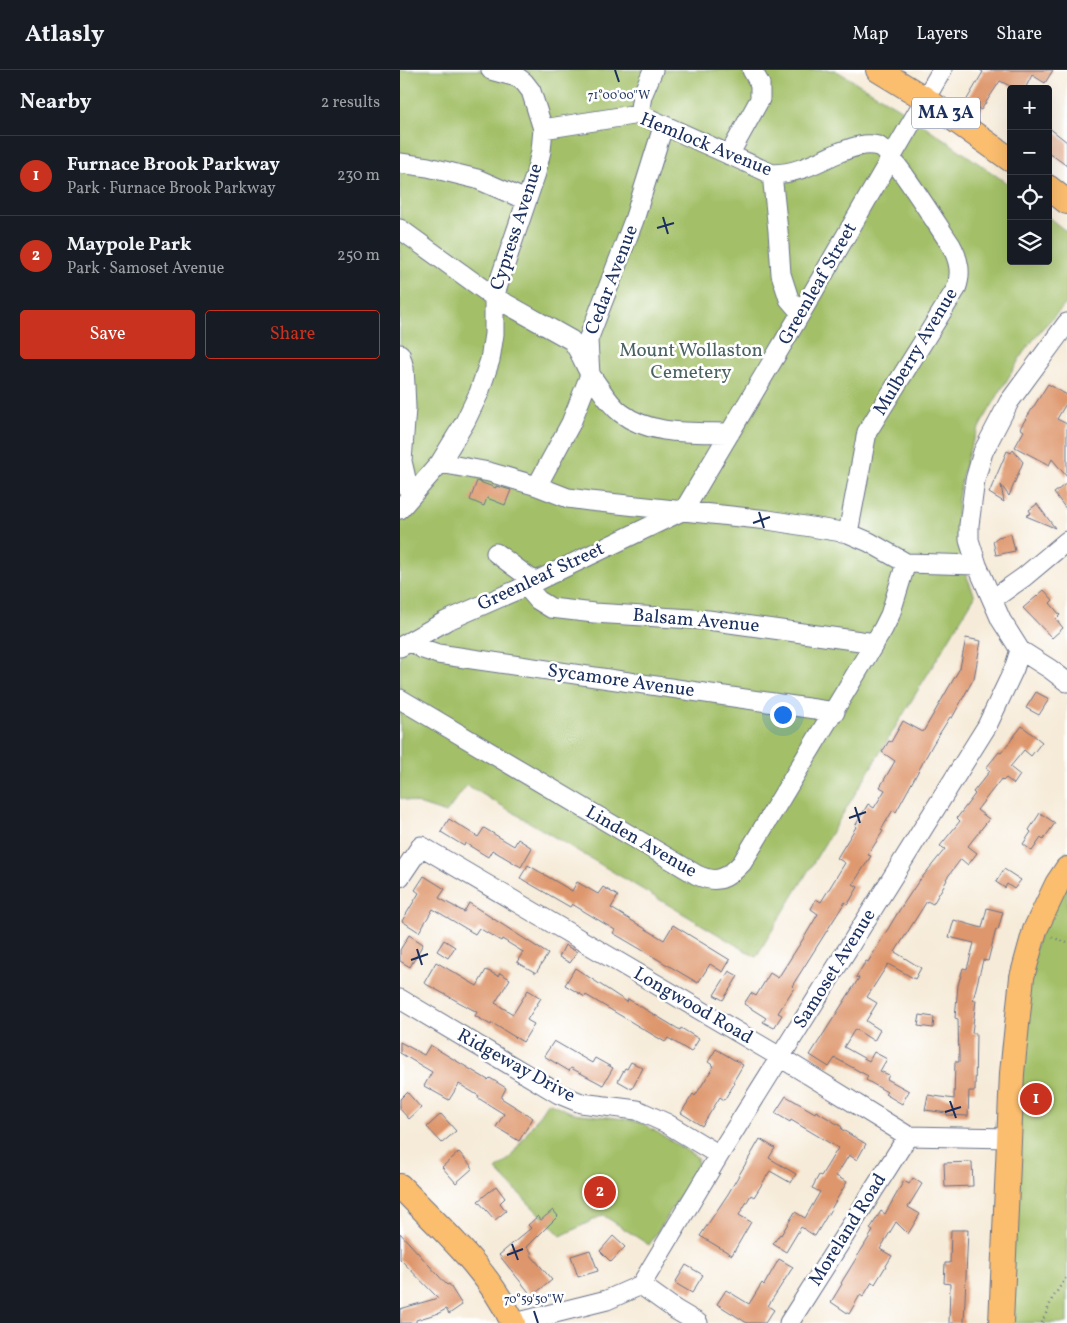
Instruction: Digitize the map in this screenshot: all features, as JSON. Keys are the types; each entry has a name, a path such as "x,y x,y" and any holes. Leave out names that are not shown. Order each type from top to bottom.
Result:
{"main road":[{"name":"MA 3A","path":"878,70 924,98 1007,157"},
{"path":"1052,190 1067,202"},
{"path":"1001,1323 1012,1073 1022,977 1035,930 1057,884 1067,869"},
{"path":"400,1186 484,1275 514,1323"}],"street":[{"path":"491,70 517,77 524,82 530,91 543,128"},
{"path":"639,114 642,96 653,70"},
{"path":"729,155 760,99 760,84 752,70"},
{"name":"Greenleaf Street","path":"406,644 446,621 530,584 684,510 801,314 924,98 942,70"},
{"name":"Hemlock Avenue","path":"543,128 639,114 663,127 772,174 796,172 844,151 865,146 878,146 892,157"},
{"name":"Cedar Avenue","path":"537,486 571,423 590,375 588,340 634,220 663,127"},
{"name":"Cypress Avenue","path":"405,502 440,463 480,393 490,360 494,334 494,297 536,173 543,128"},
{"name":"Mulberry Avenue","path":"848,533 867,432 956,289 960,275 958,259 950,244 892,157"},
{"path":"400,163 428,167 477,180 526,200"},
{"path":"772,174 781,274 789,299 801,314"},
{"path":"400,229 494,297 571,340 578,347 590,375 612,405 635,422 652,428 666,430 730,433"},
{"path":"560,333 578,333 586,330 595,322"},
{"path":"1067,324 1009,402 984,452 975,480 969,525 969,540 977,566 1001,620 1020,650 1067,682"},
{"path":"400,354 404,368 406,408 402,461 405,502"},
{"path":"440,463 489,472 537,486 568,498 590,502 768,520 848,533 869,542 906,564 977,566"},
{"path":"992,599 1024,577 1067,542"},
{"name":"Balsam Avenue","path":"496,553 530,584 538,600 551,608 594,613 708,620 875,643"},
{"name":"Linden Avenue","path":"400,699 697,875 708,880 727,877 742,863 875,643 890,615 906,564"},
{"name":"Sycamore Avenue","path":"406,644 438,654 835,712"},
{"name":"Samoset Avenue","path":"641,1285 719,1155 987,726 1014,669 1020,650"},
{"name":"Longwood Road","path":"400,877 421,846 780,1057 908,1136"},
{"name":"Ridgeway Drive","path":"400,999 559,1094 582,1103 637,1110 666,1123 719,1155"},
{"path":"908,1136 1010,1138"},
{"name":"Moreland Road","path":"789,1323 908,1136"},
{"path":"514,1323 607,1300 641,1285 678,1316 698,1323"}],"path":[{"path":"1042,1323 1052,1299 1067,1276"}],"green space":[{"name":"Mount Wollaston Cemetery","path":"400,70 835,70 899,108 1007,183 1007,265 1052,265 1052,220 1067,232 1067,303 1041,330 1023,353 981,424 971,445 963,472 958,499 957,526 959,549 965,572 975,596 756,957 467,785 446,813 400,798"},
{"path":"1067,850 1067,1323 996,1323 1007,1048 1060,861"},
{"path":"548,1102 573,1113 625,1119 642,1123 697,1157 698,1168 649,1245 603,1215 561,1236 496,1170 510,1158"}],"building":[{"path":"980,70 1053,70 1045,83 1032,75 1027,85 1008,85 1000,81 981,110 966,101 983,72"},
{"path":"1052,130 1067,142 1067,166 1052,155"},
{"path":"1048,384 1067,395 1067,402 1057,419 1067,424 1067,477 1052,459 1049,465 1015,447 1024,431 1020,428"},
{"path":"1013,450 1023,462 1009,496 1001,485 1004,502 989,493 1007,451 1011,453"},
{"path":"477,481 496,488 496,486 511,490 505,505 487,498 484,506 470,500"},
{"path":"1067,483 1067,510 1054,493"},
{"path":"1037,504 1055,528 1026,516 1031,513 1029,510"},
{"path":"1011,534 1015,551 996,555 993,541 998,537"},
{"path":"1044,590 1053,600 1050,603 1060,615 1056,619 1063,628 1052,638 1023,608"},
{"path":"966,638 981,641 974,678 952,718 950,717 933,744 896,812 893,810 881,830 883,831 868,855 871,856 853,884 858,887 848,904 845,902 792,986 794,988 778,1013 782,1015 774,1028 763,1022 766,1018 744,1004 751,993 756,996 770,973 778,978 805,936 818,914 811,909 816,899 821,902 845,863 837,858 868,804 874,808 885,790 880,787 895,761 882,752 889,741 891,742 903,721 923,732 960,668"},
{"path":"1036,692 1049,699 1039,715 1026,708"},
{"path":"1022,726 1042,742 1031,756 1024,750 1010,767 1020,775 1014,784 1006,778 1003,781 1001,779 977,810 989,819 968,846 977,853 968,865 961,859 946,879 933,904 927,901 895,952 921,968 915,979 888,964 867,997 877,1003 866,1021 880,1030 874,1041 855,1029 844,1047 869,1061 874,1052 887,1059 880,1071 889,1075 887,1079 909,1091 902,1104 885,1094 887,1092 866,1080 868,1076 835,1058 829,1067 810,1055 859,978 856,977 866,961 868,962 900,909 916,885 945,849 940,846 960,821 957,818 975,794 973,792 990,771 986,768 999,752 1001,753"},
{"path":"1040,813 1055,823 1043,840 1041,838 1032,851 1023,844"},
{"path":"449,819 478,837 484,828 514,846 518,839 532,848 521,867 492,850 488,857 465,843 464,846 441,832"},
{"path":"528,865 572,891 577,882 598,894 603,887 618,896 611,908 664,940 673,925 730,960 723,972 710,964 698,983 613,933 615,930 572,904 570,907 520,878"},
{"path":"1004,869 1021,880 1014,889 1007,884 1005,888 996,882"},
{"path":"424,876 445,889 439,898 464,912 469,903 548,954 536,973 517,962 523,952 479,928 475,934 433,909 419,932 402,921 419,893 415,890"},
{"path":"987,908 1003,912 998,930 996,929 988,961 983,960 973,1000 976,1000 972,1033 976,1033 975,1091 969,1091 968,1116 947,1115 947,1113 925,1110 928,1095 954,1099 955,1062 959,1062 958,1019 955,1018 958,985 963,968 967,969 974,943 949,937 954,920 982,928"},
{"path":"409,935 423,944 410,967 400,961 400,950"},
{"path":"444,940 455,947 448,958 437,951"},
{"path":"565,945 577,952 570,963 559,957"},
{"path":"436,962 477,986 486,970 498,976 500,973 510,979 495,1003 513,1014 528,990 541,998 527,1020 534,1024 523,1042 492,1023 491,1025 475,1016 477,1012 424,983"},
{"path":"575,968 627,1002 628,999 699,1039 691,1052 668,1038 665,1042 586,995 585,997 565,985"},
{"path":"729,971 738,976 723,1000 714,995"},
{"path":"920,1015 934,1017 933,1028 918,1026"},
{"path":"554,1041 592,1063 595,1058 613,1068 603,1085 571,1068 569,1071 544,1056"},
{"path":"400,1042 424,1055 430,1045 488,1080 490,1078 506,1088 501,1098 533,1118 519,1141 496,1127 504,1114 459,1084 449,1100 424,1086 432,1072 400,1053"},
{"path":"716,1049 743,1065 733,1082 735,1083 724,1100 720,1097 702,1126 681,1113 693,1094 695,1096 714,1066 708,1062"},
{"path":"631,1062 643,1068 632,1089 618,1081 625,1068 627,1069"},
{"path":"407,1092 421,1108 409,1119 400,1109 400,1099"},
{"path":"786,1096 815,1113 816,1111 866,1144 857,1160 849,1155 836,1176 847,1182 815,1236 801,1227 786,1252 773,1244 795,1212 805,1218 820,1192 812,1188 838,1148 791,1120 790,1122 775,1113"},
{"path":"441,1114 456,1131 442,1143 427,1127"},
{"path":"760,1139 775,1148 769,1158 796,1174 791,1183 770,1171 754,1197 751,1195 739,1215 751,1222 732,1255 700,1236 728,1194"},
{"path":"459,1152 473,1168 456,1183 442,1167"},
{"path":"972,1162 973,1186 945,1187 944,1163"},
{"path":"913,1178 922,1184 908,1207 920,1214 908,1234 896,1222 880,1249 892,1256 875,1284 872,1282 863,1297 860,1295 849,1314 831,1302 873,1231 870,1229 881,1211 885,1214 904,1181 909,1184"},
{"path":"496,1186 505,1198 500,1203 506,1211 495,1220 478,1201"},
{"path":"553,1210 558,1216 527,1247 532,1253 530,1254 552,1280 532,1296 499,1255 531,1228 528,1225 538,1216 541,1220"},
{"path":"951,1230 968,1230 964,1323 949,1323 950,1284 944,1283 945,1263 950,1263"},
{"path":"400,1233 447,1285 449,1284 462,1305 449,1314 446,1309 416,1320 416,1323 400,1323 400,1309 438,1298 400,1259"},
{"path":"613,1236 625,1247 611,1262 600,1251"},
{"path":"590,1250 598,1271 578,1277 571,1256"},
{"path":"779,1259 793,1267 768,1306 774,1310 765,1323 747,1323 717,1304 726,1290 749,1304 762,1283 764,1285"},
{"path":"686,1265 703,1275 692,1293 675,1283"}],"place":[{"name":"Furnace Brook Parkway","path":"1036,1099"},
{"name":"Maypole Park","path":"600,1192"}]}
